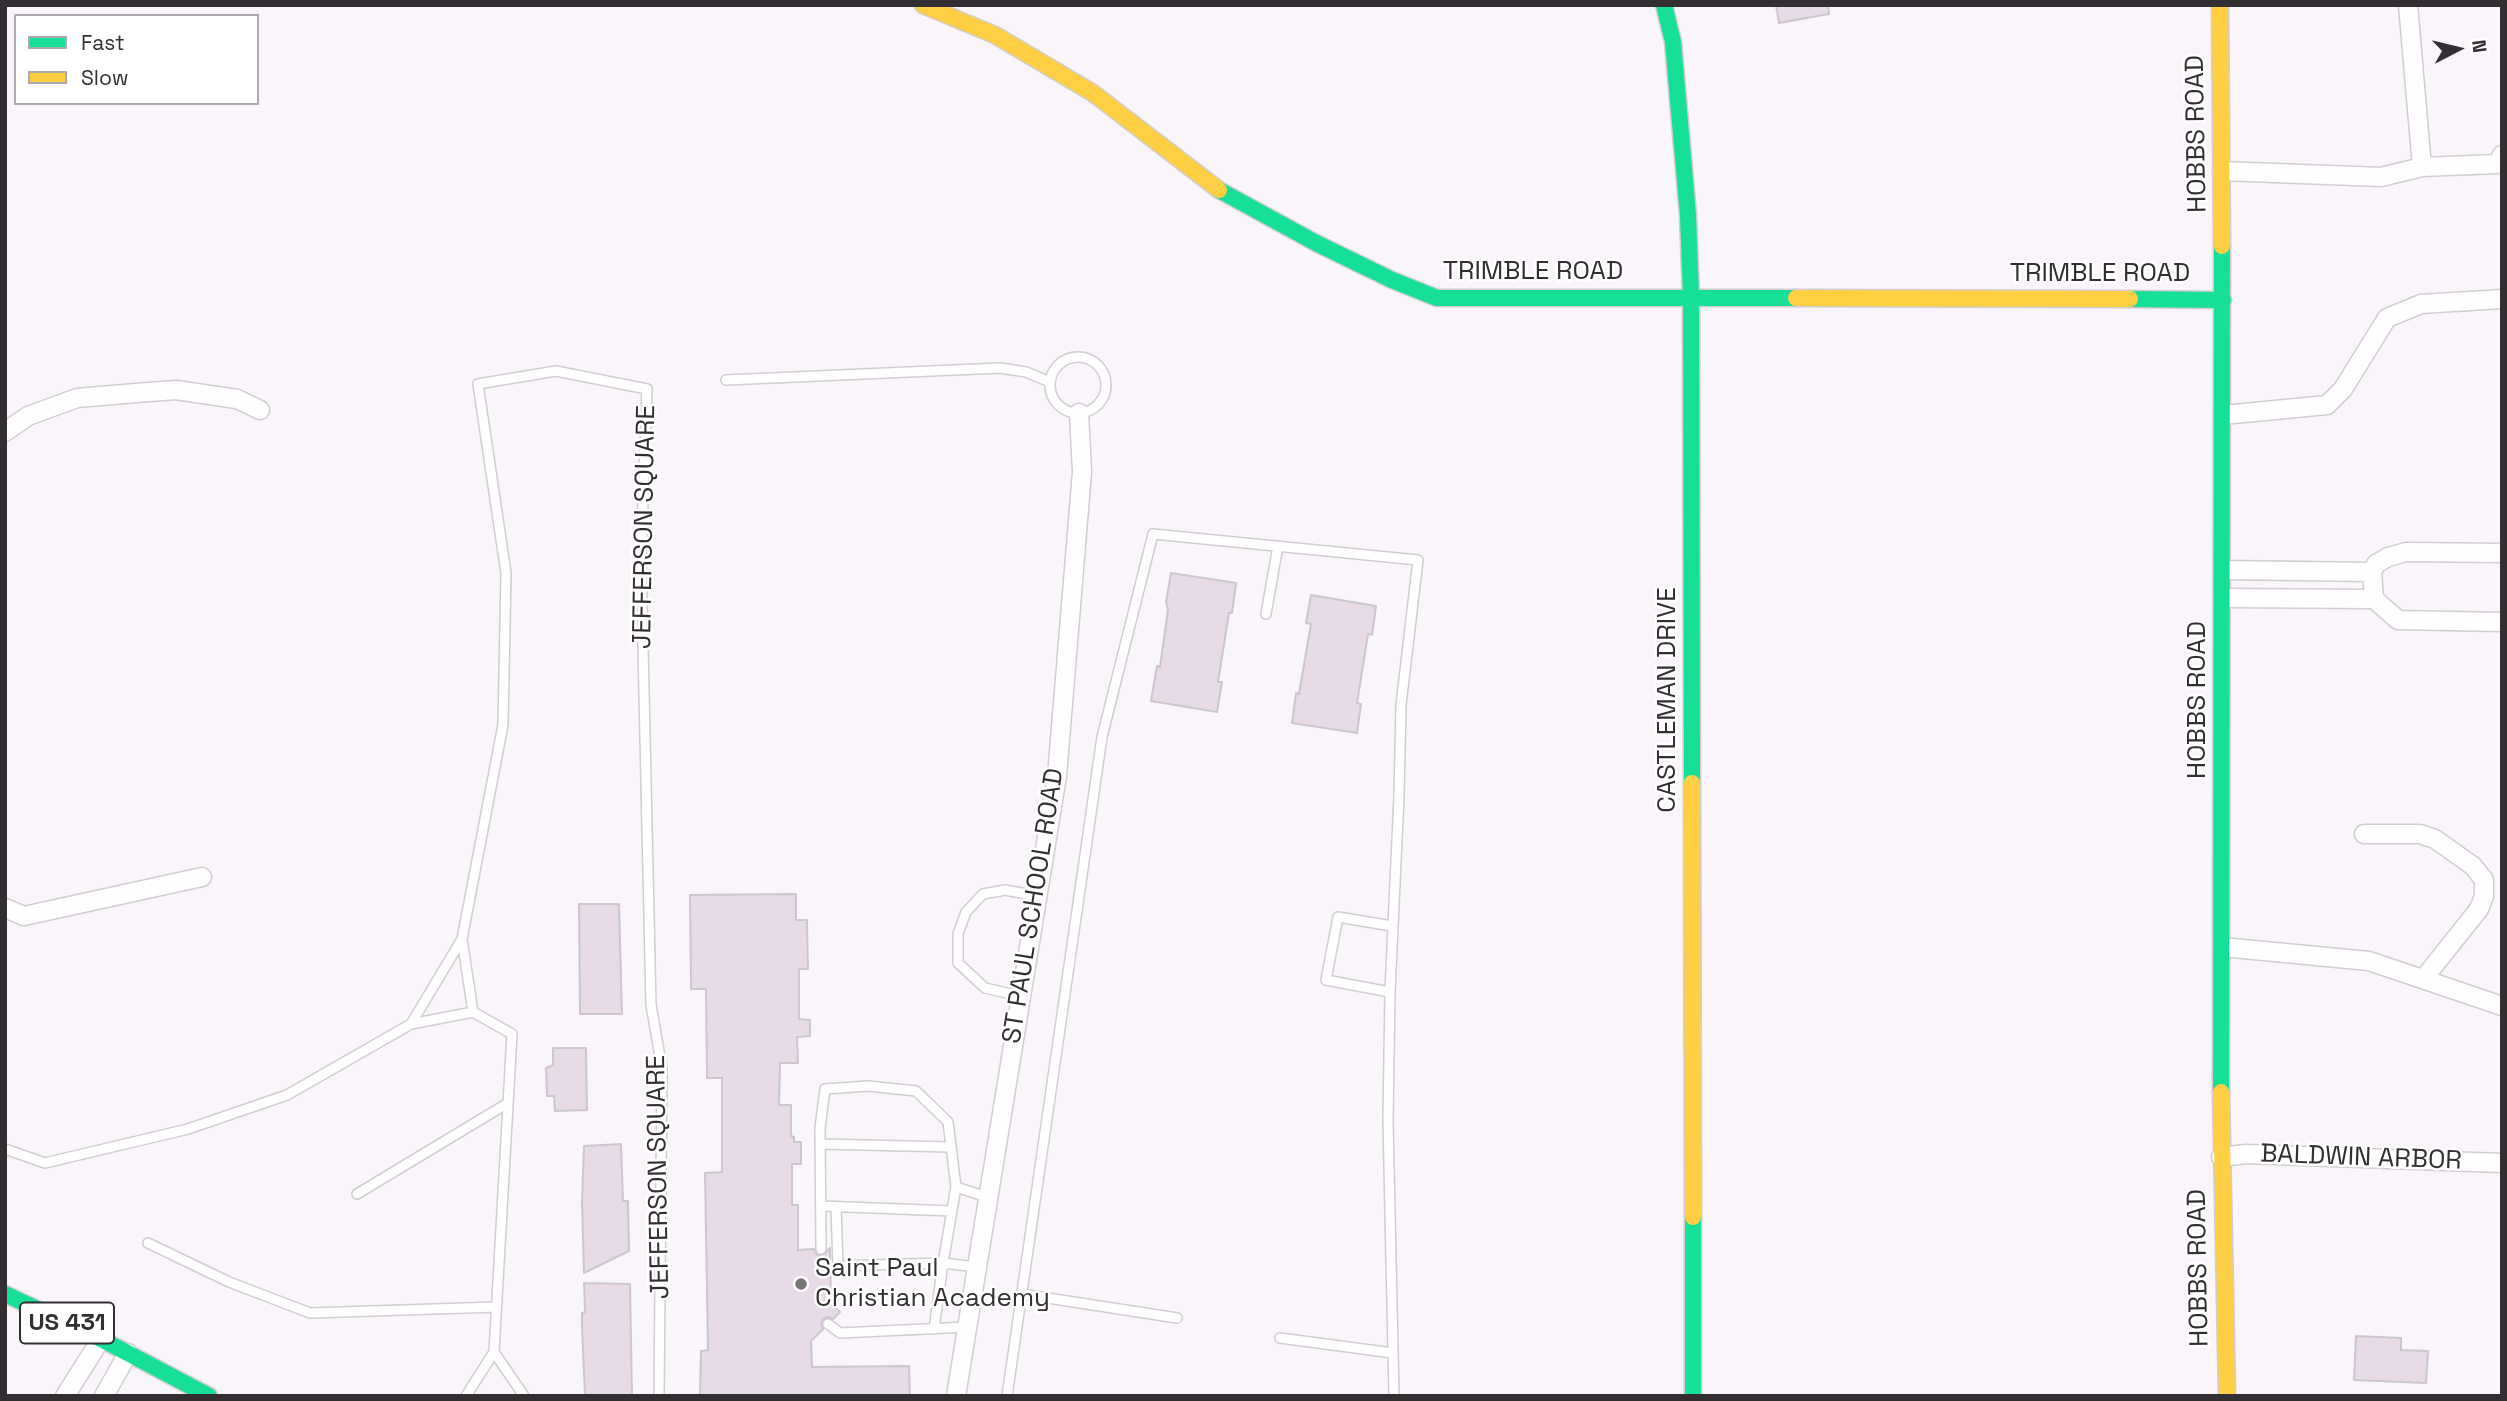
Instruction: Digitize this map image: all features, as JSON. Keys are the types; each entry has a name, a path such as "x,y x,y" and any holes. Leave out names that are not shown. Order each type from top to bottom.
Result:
{"street":[{"name":"TRIMBLE ROAD","path":"923,5 995,35 1093,93 1219,190 1328,249 1437,298 2223,300"},
{"name":"CASTLEMAN DRIVE","path":"1664,5 1673,42 1688,215 1691,297 1693,1396"},
{"name":"HOBBS ROAD","path":"2220,5 2223,300 2221,1157 2227,1396"},
{"path":"2408,5 2422,167"},
{"path":"2222,171 2381,177 2422,167 2497,164 2502,155"},
{"path":"2223,415 2327,405 2343,389 2387,318 2421,304 2502,299"},
{"path":"5,432 28,416 77,398 176,390 237,399 260,410"},
{"name":"ST PAUL SCHOOL ROAD","path":"956,1396 1057,776 1082,472 1080,413"},
{"path":"2374,599 2372,572 2376,564 2388,556 2406,552 2502,553"},
{"path":"2223,570 2372,572"},
{"path":"2223,598 2374,599 2398,620 2502,622"},
{"path":"2364,834 2420,834 2435,839 2473,866 2484,880 2484,896 2479,909 2424,978"},
{"path":"5,908 23,916 202,877"},
{"path":"2222,947 2369,961 2502,1006"},
{"name":"BALDWIN ARBOR","path":"2221,1157 2246,1154 2502,1163"},
{"name":"US 431","path":"5,1294 101,1339 209,1396"},
{"path":"65,1396 101,1339"},
{"path":"104,1396 128,1353"}],"lane":[{"path":"1081,357 1096,364 1105,378 1104,394 1095,408 1080,413 1069,412 1056,402 1050,393 1050,382 1053,371 1065,360 1081,357"},
{"path":"726,380 1000,368 1026,372 1050,382"},
{"name":"JEFFERSON SQUARE","path":"5,1149 44,1163 188,1129 287,1095 411,1024 473,1012 462,939 503,725 506,573 478,384 556,372 647,389 642,572 651,1005 662,1068 659,1396"},
{"path":"1007,1396 1102,737 1153,534 1418,560 1401,705 1390,992 1388,1120 1394,1396"},
{"path":"1266,614 1278,546"},
{"path":"1020,996 985,988 958,963 957,934 965,912 984,894 1005,890 1037,896"},
{"path":"1390,992 1326,980 1338,917 1392,926"},
{"name":"JEFFERSON SQUARE","path":"411,1024 462,939"},
{"path":"466,1396 494,1352 512,1034 473,1012"},
{"path":"821,1249 820,1144 825,1089 868,1086 916,1091 948,1122 956,1187 934,1329"},
{"path":"357,1194 508,1103"},
{"path":"820,1144 951,1147"},
{"path":"956,1187 987,1197"},
{"path":"821,1206 952,1211"},
{"path":"836,1207 838,1266 943,1263 976,1268"},
{"path":"148,1243 229,1282 310,1313 496,1307"},
{"path":"1023,1294 1177,1318"},
{"path":"828,1324 840,1332 967,1327"},
{"path":"1280,1338 1393,1353"},
{"path":"494,1352 524,1396"}],"building":[{"path":"1776,5 1828,5 1829,14 1779,23"},
{"path":"1171,573 1236,583 1218,682 1222,682 1217,712 1151,701 1157,666 1160,667"},
{"path":"1311,595 1376,606 1372,635 1368,634 1357,703 1361,704 1357,733 1292,723 1311,624 1306,623"},
{"path":"796,894 796,920 807,920 808,969 799,969 799,1019 810,1020 810,1036 797,1037 798,1063 780,1063 779,1105 791,1105 791,1136 794,1137 794,1142 801,1142 801,1164 792,1164 792,1205 798,1205 798,1250 814,1249 817,1255 822,1256 830,1248 831,1304 840,1312 833,1319 823,1319 823,1329 811,1341 812,1367 909,1366 910,1396 700,1396 701,1351 708,1350 705,1173 722,1172 722,1078 707,1078 706,989 691,989 690,895"},
{"path":"579,904 619,904 622,1014 580,1014"},
{"path":"553,1048 586,1048 587,1110 555,1111 554,1096 547,1096 546,1068 553,1065"},
{"path":"621,1144 623,1201 628,1201 629,1251 584,1273 584,1146"},
{"path":"584,1283 630,1284 632,1396 585,1396 582,1327 582,1313 585,1312"},
{"path":"2356,1336 2401,1338 2401,1350 2428,1351 2426,1383 2354,1380"}],"traffic: fast":[{"path":"1664,5 1673,42 1688,215 1691,297 1692,783"},
{"path":"1219,190 1316,243 1392,280 1437,298 1796,298"},
{"path":"2221,1092 2222,246"},
{"path":"2130,299 2223,300"},
{"path":"1693,1217 1693,1396"},
{"path":"5,1294 101,1339 209,1396"}],"traffic: slow":[{"path":"923,5 995,35 1093,93 1219,190"},
{"path":"2220,5 2222,246"},
{"path":"1796,298 2130,299"},
{"path":"1692,783 1693,1217"},
{"path":"2221,1092 2227,1396"}],"place":[{"name":"Saint Paul Christian Academy","path":"801,1284"}]}
